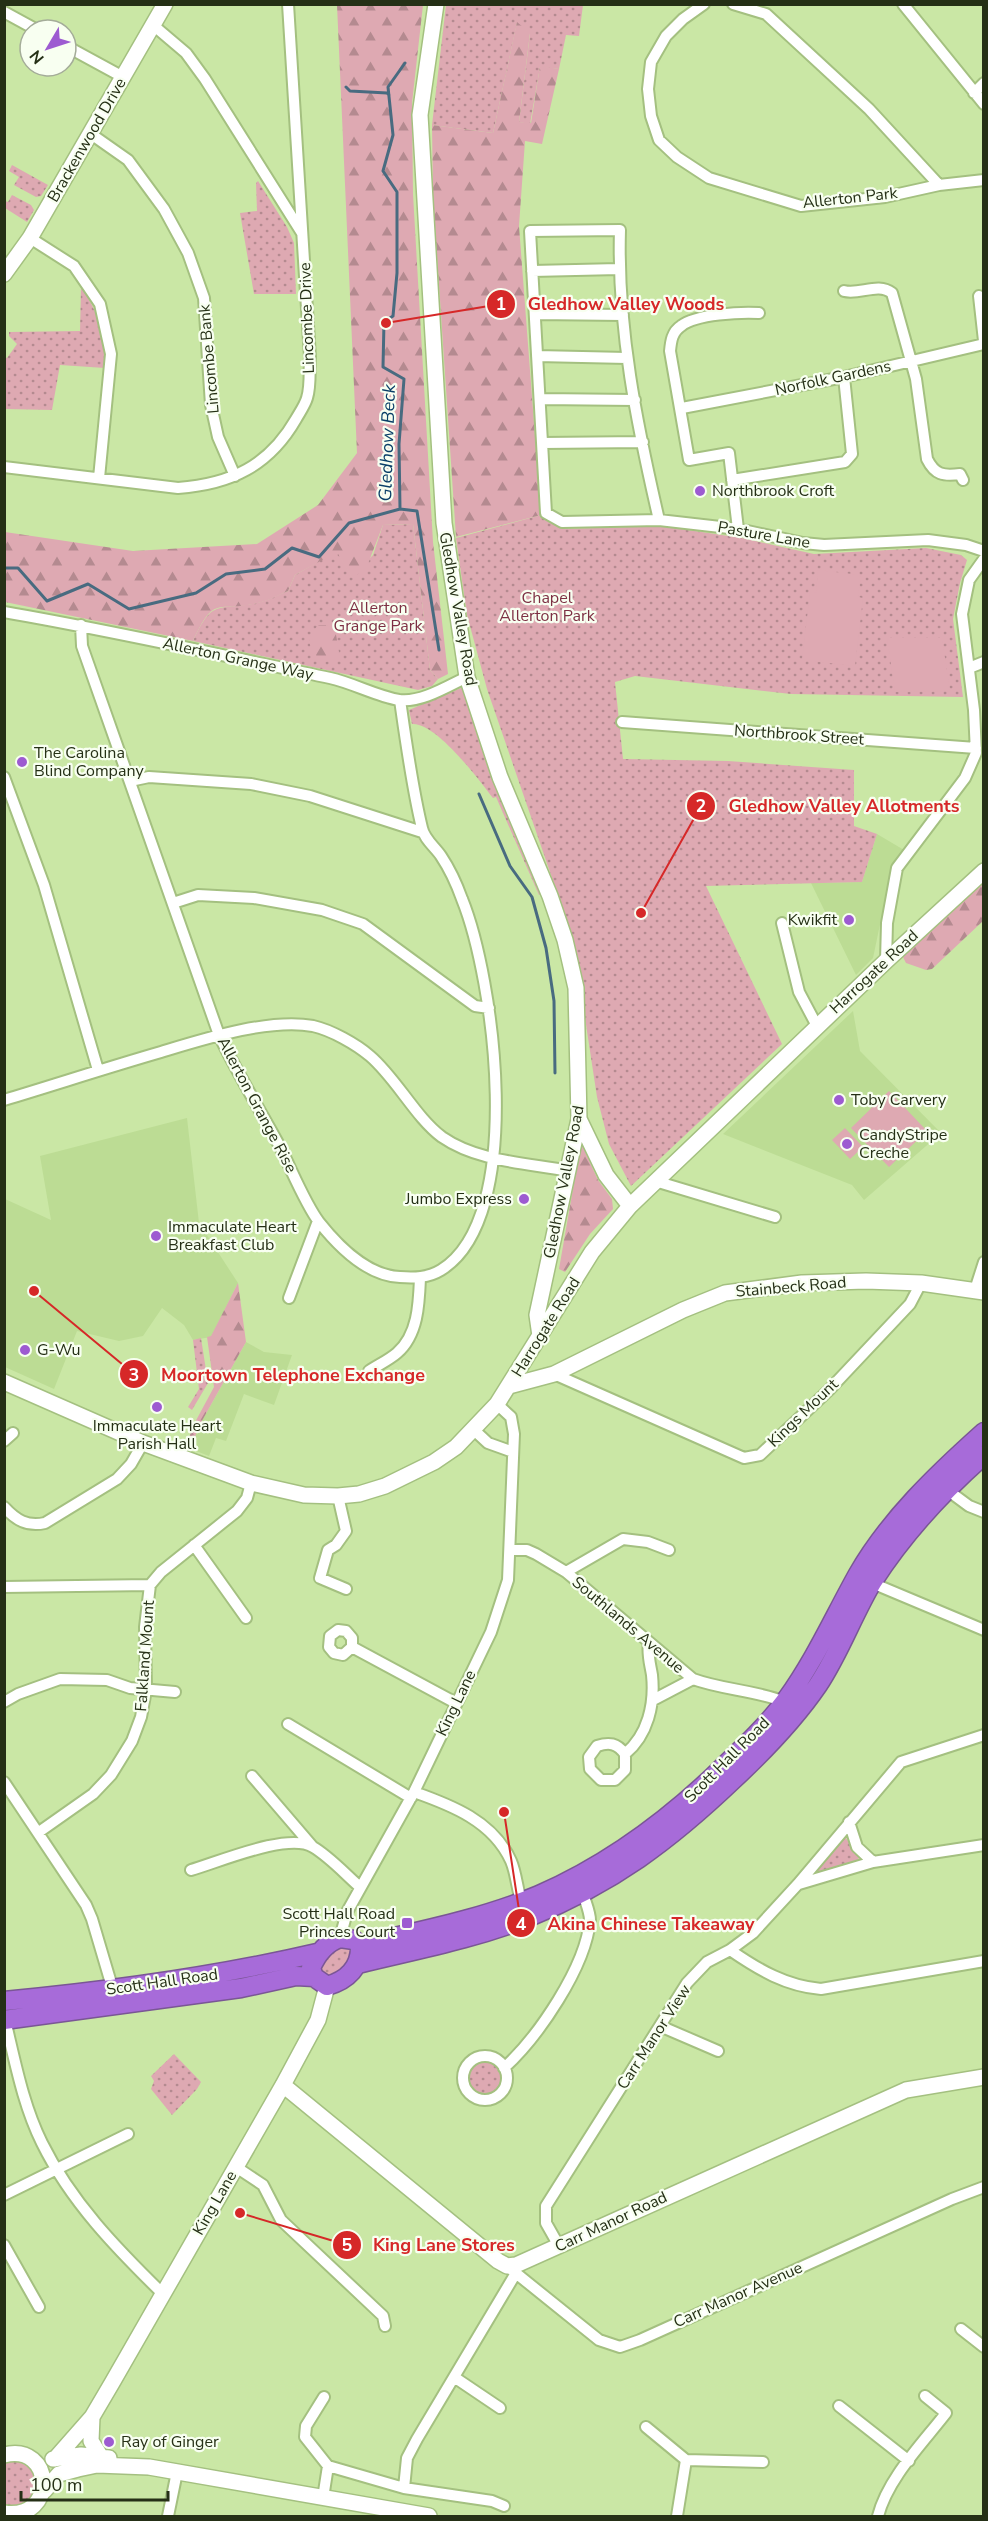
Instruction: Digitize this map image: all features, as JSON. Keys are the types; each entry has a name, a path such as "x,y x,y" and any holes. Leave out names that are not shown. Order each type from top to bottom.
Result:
{"highway":[{"name":"Scott Hall Road","path":"358,1964 477,1935 617,1855 656,1828 738,1753 785,1702 818,1653 858,1574 877,1545 904,1512 956,1457 984,1432"},
{"name":"Scott Hall Road","path":"360,1945 524,1910 583,1893 623,1871 665,1840 718,1795 792,1720 834,1658 872,1583 916,1522 946,1489 984,1455"},
{"path":"340,1938 354,1940 360,1945 358,1964 348,1976 321,1982 311,1968 317,1953 340,1938"},
{"name":"Scott Hall Road","path":"4,2001 113,1990 242,1970 317,1953"},
{"name":"Scott Hall Road","path":"5,2020 241,1988 296,1976 321,1982"}],"street":[{"name":"Brackenwood Drive","path":"4,274 30,238 165,4"},
{"name":"Lincombe Drive","path":"4,467 178,488 206,486 235,476 255,465 284,440 308,398 310,357 288,4"},
{"name":"Gledhow Valley Road","path":"436,4 420,115 444,523 467,677 500,777 550,896 565,939 576,988 579,1119 537,1315 540,1336"},
{"path":"734,4 766,14 869,109 939,185"},
{"path":"903,4 984,104"},
{"name":"Allerton Park","path":"702,5 666,36 651,62 648,89 651,116 659,140 677,157 709,178 801,206 885,197 939,185 984,180"},
{"path":"4,12 18,20"},
{"path":"153,25 186,53 206,79 304,236"},
{"path":"78,52 123,76"},
{"path":"974,93 984,83"},
{"name":"Lincombe Bank","path":"91,134 128,159 164,209 188,253 204,298 212,405 218,437 235,476"},
{"path":"643,442 542,442 530,231 620,230 619,269 627,358 660,520"},
{"path":"30,238 74,266 100,304 111,354 99,478"},
{"path":"532,270 619,269"},
{"path":"844,291 858,292 880,288 892,293 916,379 927,459 933,470 943,476 960,474 963,480"},
{"path":"979,296 984,343"},
{"path":"738,529 729,453 689,460 682,408 670,351 674,333 689,321 743,312 759,313"},
{"path":"535,314 623,315"},
{"name":"Norfolk Gardens","path":"682,408 844,377 984,343"},
{"path":"537,356 627,358"},
{"path":"732,480 845,462 852,454 844,377"},
{"path":"540,399 635,400"},
{"name":"Pasture Lane","path":"542,442 546,513 562,522 660,520 738,529 803,543 825,545 928,540 966,545 984,551"},
{"path":"886,961 887,923 897,868 965,778 979,753 962,614 969,580 984,559"},
{"name":"Allerton Grange Way","path":"4,612 81,625 342,681 400,700 418,698 467,677"},
{"name":"Allerton Grange Rise","path":"81,625 82,646 219,1035 318,1221 366,1266 388,1277 420,1278 441,1270 460,1254 473,1237 495,1158 495,1071 489,1008 478,954 463,899 442,857 422,832"},
{"path":"969,668 984,662"},
{"path":"130,781 149,777 251,784 310,796 422,832 400,700"},
{"name":"Northbrook Street","path":"622,722 979,753"},
{"path":"4,777 44,885 98,1070"},
{"name":"Harrogate Road","path":"4,1382 143,1443 251,1483 304,1495 338,1497 359,1494 394,1481 446,1455 474,1430 497,1404 592,1252 630,1206 817,1026 984,871"},
{"path":"173,903 198,895 254,898 322,910 363,924 474,1006 489,1008"},
{"path":"782,923 800,992 817,1026"},
{"path":"4,1100 219,1035 282,1025 314,1026 340,1037 369,1055 393,1079 441,1137 462,1148 495,1158 569,1171"},
{"path":"579,1119 606,1175 630,1206"},
{"path":"656,1182 776,1217"},
{"path":"289,1298 318,1221"},
{"path":"979,1291 984,1262"},
{"name":"Gledhow Valley Road","path":"548,1266 556,1280 569,1289"},
{"path":"369,1371 397,1353 408,1339 419,1304 420,1278"},
{"name":"Stainbeck Road","path":"510,1386 554,1374 683,1310 725,1293 802,1283 866,1281 921,1283 979,1291"},
{"name":"Kings Mount","path":"554,1374 744,1458 760,1455 829,1390 902,1313 910,1304 921,1283"},
{"name":"King Lane","path":"340,1938 347,1912 412,1795 491,1632 508,1580 514,1434 511,1417 497,1404"},
{"path":"474,1430 488,1443 513,1452"},
{"path":"4,1506 13,1516 23,1522 35,1525 45,1522 117,1479 131,1464 143,1443"},
{"name":"Falkland Mount","path":"39,1832 93,1794 111,1775 132,1741 141,1717 146,1690 144,1627 150,1585 161,1572 243,1504 251,1483"},
{"path":"946,1489 969,1506 984,1512"},
{"path":"338,1497 346,1531 336,1545 328,1550 320,1578 346,1589"},
{"path":"566,1572 623,1539 648,1542 669,1550"},
{"path":"194,1545 246,1618"},
{"name":"Southlands Avenue","path":"510,1550 527,1550 566,1572 693,1679 717,1688 763,1694 785,1702"},
{"path":"872,1583 984,1630"},
{"path":"4,1587 150,1585"},
{"path":"625,1754 639,1740 652,1700 652,1675 647,1651 649,1642"},
{"path":"352,1647 456,1703"},
{"path":"4,1702 18,1694 60,1679 108,1680 130,1688 175,1692"},
{"path":"652,1700 693,1679"},
{"path":"288,1724 412,1795 454,1806 489,1830 511,1861 524,1910"},
{"name":"Carr Manor View","path":"558,2246 546,2223 546,2206 687,1983 707,1962 730,1950 753,1933 798,1884 901,1762 984,1735"},
{"path":"252,1776 313,1846 360,1887"},
{"path":"4,1782 39,1832 92,1919 113,1990"},
{"path":"849,1822 857,1847 873,1862"},
{"path":"191,1870 284,1844 300,1843 313,1846"},
{"path":"798,1884 873,1862 984,1845"},
{"path":"504,2068 520,2054 565,1989 584,1947 590,1918 583,1893"},
{"path":"730,1950 764,1974 802,1987 821,1989 984,1961"},
{"name":"King Lane","path":"55,2459 92,2417 283,2085 318,2020 321,1982"},
{"path":"5,2020 28,2106 42,2143 56,2169 88,2216 163,2294"},
{"path":"660,2026 718,2051"},
{"path":"489,2056 504,2068 507,2076 505,2086 499,2095 490,2099 480,2099 470,2094 464,2083 464,2073 470,2062 479,2057 489,2056"},
{"name":"Carr Manor Road","path":"512,2270 516,2265 906,2090 984,2077"},
{"path":"283,2085 512,2270 407,2458 404,2487"},
{"path":"4,2195 128,2134"},
{"path":"236,2167 263,2186 281,2220 383,2316 385,2326"},
{"name":"Carr Manor Avenue","path":"512,2270 599,2340 620,2347 952,2199 984,2187"},
{"path":"4,2245 39,2307"},
{"path":"961,2329 984,2347"},
{"path":"454,2377 500,2409"},
{"path":"878,2517 886,2496 909,2461 946,2413 925,2396"},
{"path":"324,2397 306,2426 305,2437 328,2466 404,2487 492,2501 504,2506"},
{"path":"839,2406 909,2461"},
{"path":"92,2417 91,2441 100,2457"},
{"name":"King Lane","path":"80,2462 92,2417"},
{"path":"646,2427 686,2460 763,2462"},
{"path":"4,2455 17,2454 34,2461 55,2459 122,2468 131,2466 177,2472 429,2517"},
{"path":"4,2513 15,2515 29,2513 44,2490 59,2474 80,2462 100,2457 124,2461 131,2466"},
{"path":"677,2517 686,2460"},
{"path":"34,2461 43,2475 44,2490"},
{"path":"323,2498 328,2466"},
{"path":"168,2517 177,2472"}],"shaded area":[{"path":"877,834 904,850 895,863 889,881 873,958 856,975 811,883 862,882"},
{"path":"853,1011 860,1051 941,1133 864,1200 852,1185 723,1134"},
{"path":"187,1118 199,1223 238,1283 211,1337 193,1340 184,1325 162,1308 143,1336 119,1341 77,1331 54,1389 5,1367 5,1199 51,1220 40,1156"},
{"path":"246,1342 264,1352 292,1355 274,1405 244,1394 226,1441 216,1438 209,1456 191,1449 198,1428"}],"green space":[{"path":"337,5 423,5 412,103 413,194 433,542 448,674 438,679 430,670 413,524 383,525 366,569 352,578 337,552 295,575 288,591 262,602 218,608 212,611 200,626 193,641 5,602 5,532 133,551 257,544 318,505 357,453"},
{"path":"446,5 583,5 579,36 566,35 559,69 540,67 530,124 519,122 530,34 517,23 493,133 432,125"},
{"path":"517,22 530,33 519,122 531,123 540,66 559,69 542,144 525,141 519,226 541,515 456,537 433,196 432,125 493,133"},
{"path":"12,165 48,185 41,196 36,197 14,185 19,177 9,171"},
{"path":"258,181 287,227 294,243 296,294 254,294 240,213 257,211 256,183"},
{"path":"12,195 31,205 34,210 27,222 5,208 5,201 8,202"},
{"path":"81,288 100,326 105,368 60,365 52,410 5,409 4,357 7,358 17,344 9,336 9,332 80,331"},
{"name":"Chapel Allerton Park","path":"541,515 562,529 661,526 742,538 814,554 926,548 961,555 967,560 953,619 963,697 791,694 635,676 615,682 623,759 728,761 854,770 854,826 877,834 862,882 706,886 782,1044 631,1186 609,1144 597,1097 573,939 487,689 467,615 456,538"},
{"name":"Allerton Grange Park","path":"413,524 430,670 438,679 432,686 418,690 193,641 211,612 224,607 261,602 288,591 295,575 337,551 352,577 373,555 383,525"},
{"path":"818,570 861,575 858,597 863,598 855,666 802,660 810,592 816,593"},
{"path":"319,625 327,625 335,629 339,652 335,659 325,662 312,650 311,635"},
{"path":"887,638 942,638 950,691 895,692"},
{"path":"461,688 464,689 543,893 539,895 496,797 493,798 468,766 433,732 412,724 409,710"},
{"path":"983,883 983,921 932,969 926,970 906,963 903,957 905,954"},
{"path":"889,1091 927,1131 889,1167 851,1128"},
{"name":"CandyStripe Creche","path":"845,1128 863,1147 850,1159 832,1140"},
{"path":"581,1143 598,1180 612,1199 613,1209 590,1234 565,1272 559,1269"},
{"path":"238,1283 246,1342 198,1428 191,1449 186,1447 193,1426 214,1387 207,1337 211,1336"},
{"path":"201,1338 208,1383 192,1410 188,1407 199,1389 193,1340"},
{"path":"844,1835 859,1858 856,1862 817,1874 814,1870"},
{"path":"331,1947 349,1947 352,1957 341,1970 330,1977 322,1975 318,1963"},
{"path":"174,2054 201,2082 172,2115 151,2089 154,2081 151,2076"},
{"path":"485,2061 497,2066 502,2078 497,2090 485,2095 473,2090 468,2078 473,2066"},
{"path":"17,2461 27,2466 33,2473 37,2491 25,2505 5,2505 4,2463"}],"waterway":[{"name":"Gledhow Beck","path":"4,568 18,568 47,601 88,584 129,609 196,593 226,574 265,569 292,548 319,557 349,523 400,509 399,444 404,379 383,367 384,322 393,316 397,273 397,192 383,171 393,135 388,87 405,63"},
{"path":"346,87 350,91 389,95"},
{"path":"400,509 417,511 439,650"},
{"path":"479,794 510,866 532,897 546,948 554,1001 555,1073"}],"place":[{"name":"Gledhow Valley Woods","path":"386,323"},
{"name":"Northbrook Croft","path":"700,491"},
{"name":"The Carolina Blind Company","path":"22,762"},
{"name":"Gledhow Valley Allotments","path":"641,913"},
{"name":"Kwikfit","path":"849,920"},
{"name":"Toby Carvery","path":"839,1100"},
{"name":"CandyStripe Creche","path":"847,1144"},
{"name":"Jumbo Express","path":"524,1199"},
{"name":"Immaculate Heart Breakfast Club","path":"156,1236"},
{"name":"Moortown Telephone Exchange","path":"34,1291"},
{"name":"G-Wu","path":"25,1350"},
{"name":"Immaculate Heart Parish Hall","path":"157,1407"},
{"name":"Akina Chinese Takeaway","path":"504,1812"},
{"name":"Scott Hall Road Princes Court","path":"407,1923"},
{"name":"King Lane Stores","path":"240,2213"},
{"name":"Ray of Ginger","path":"109,2442"}]}
